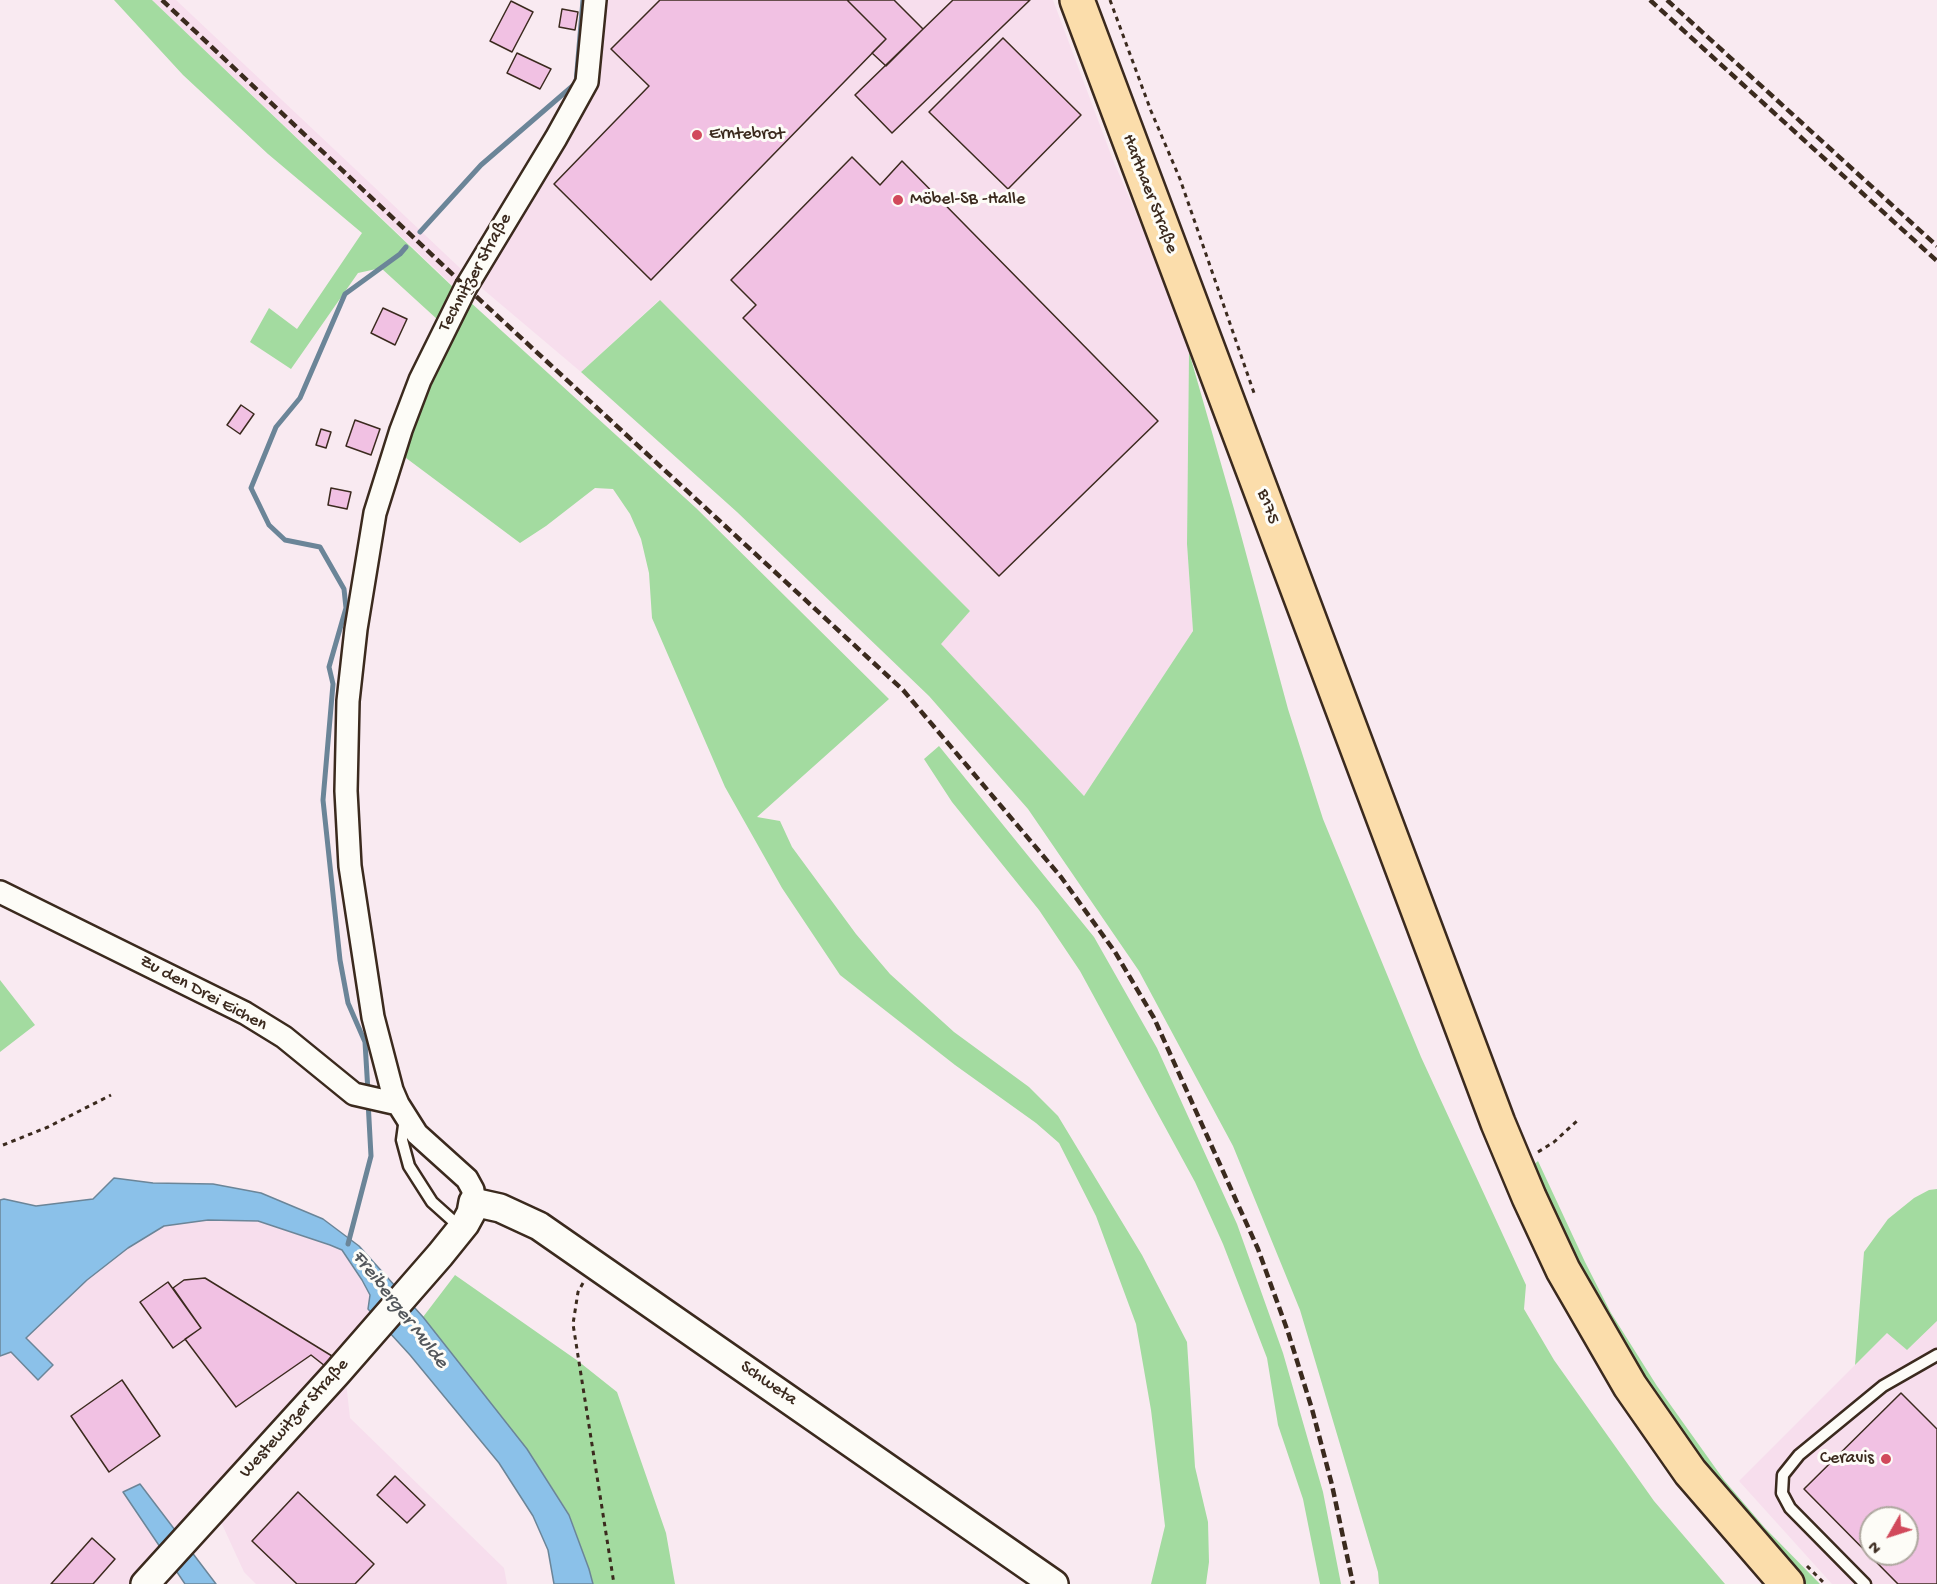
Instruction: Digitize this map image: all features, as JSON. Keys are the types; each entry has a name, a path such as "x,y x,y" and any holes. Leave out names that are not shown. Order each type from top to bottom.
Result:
{"main road":[{"name":"Harthaer Straße","path":"1077,0 1222,387"},
{"name":"B175","path":"1222,387 1498,1123 1532,1155 1563,1270 1630,1386 1690,1472 1793,1571"}],"street":[{"name":"Technitzer Straße","path":"401,1110 392,1090 373,1017 350,866 346,791 348,701 367,555 375,513 401,430 424,370 466,287 587,82 595,0"},
{"name":"Zu den Drei Eichen","path":"0,892 245,1013 284,1037 364,1096 401,1110"},
{"path":"401,1110 417,1134 467,1179 473,1190 473,1202"},
{"name":"Westewitzer Straße","path":"145,1584 337,1373 441,1254 462,1229 471,1212 473,1202"},
{"name":"Schweta","path":"473,1202 500,1208 527,1220 594,1263 1053,1584"}],"lane":[{"path":"401,1110 402,1140 409,1166 432,1202 462,1229"},
{"path":"1865,1584 1790,1508 1782,1493 1783,1475 1799,1455 1884,1386 1937,1355"}],"path":[{"path":"1110,0 1180,179 1257,403"},
{"path":"3,1145 48,1127 111,1095"},
{"path":"1532,1155 1554,1142 1578,1120"},
{"path":"594,1263 578,1292 573,1324 614,1584"},
{"path":"1793,1571 1825,1584"}],"shaded area":[{"path":"152,0 176,0 478,285 469,301"},
{"path":"607,0 1053,0 1113,160 1155,257 1189,352 1187,544 1193,631 1084,796 940,644 970,611 659,300 581,372 478,285 592,92 599,68 601,35"},
{"path":"208,1220 258,1221 342,1250 370,1295 368,1309 391,1334 346,1382 350,1418 504,1568 507,1584 256,1584 244,1572 221,1522 161,1584 0,1584 0,1356 11,1352 37,1380 26,1338 86,1280 128,1248 164,1226"},
{"path":"1937,1321 1937,1584 1832,1584 1739,1481 1888,1332 1907,1350"}],"green space":[{"path":"114,0 152,0 455,289 438,320 381,268 358,273 291,369 250,342 269,308 297,329 362,233 268,154 183,75"},
{"path":"660,300 970,611 941,644 1084,796 1193,631 1187,544 1189,352 1288,709 1323,819 1421,1057 1526,1285 1524,1309 1554,1360 1654,1501 1725,1584 1379,1584 1378,1572 1300,1310 1233,1146 1139,971 1028,809 929,696 737,512 581,372"},
{"path":"469,301 696,508 889,699 757,817 780,821 792,847 856,934 890,974 954,1032 1029,1087 1058,1116 1142,1255 1187,1342 1195,1467 1208,1522 1209,1562 1206,1584 1151,1584 1165,1526 1151,1410 1136,1324 1096,1216 1059,1143 1036,1123 955,1065 840,975 782,888 725,787 652,618 649,573 641,539 630,514 613,489 595,488 520,543 402,455 447,345"},
{"path":"939,746 1094,937 1157,1048 1237,1224 1283,1353 1323,1492 1341,1584 1320,1584 1303,1499 1278,1425 1267,1358 1223,1244 1195,1182 1080,971 1039,910 952,802 924,759"},
{"path":"0,980 35,1025 0,1052"},
{"path":"1538,1161 1611,1313 1657,1386 1724,1480 1765,1528 1820,1584 1800,1584 1741,1518 1607,1324 1530,1168"},
{"path":"1937,1189 1937,1321 1907,1350 1887,1333 1855,1365 1864,1252 1888,1219 1914,1198 1929,1190"},
{"path":"455,1275 578,1361 617,1392 666,1533 675,1584 593,1584 569,1514 527,1449 423,1317"}],"water":[{"name":"Freiberger Mulde","path":"114,1178 153,1183 213,1184 261,1193 323,1219 359,1246 423,1317 527,1449 569,1515 593,1584 554,1584 548,1550 533,1516 499,1463 410,1355 368,1309 370,1295 362,1280 342,1250 330,1245 258,1221 208,1220 164,1226 128,1248 87,1280 26,1338 53,1365 38,1380 11,1352 0,1356 0,1200 36,1206 93,1199"},
{"path":"140,1484 216,1584 185,1584 123,1492"}],"building":[{"name":"Erntebrot","path":"660,0 847,0 886,39 651,280 554,184 649,86 611,49"},
{"path":"847,0 894,0 923,29 886,66 872,53 886,39"},
{"path":"953,0 1030,0 892,133 855,95"},
{"path":"511,1 533,12 512,52 490,41"},
{"path":"562,9 578,12 575,30 559,27"},
{"path":"1003,38 1081,115 1008,189 929,112"},
{"path":"517,53 551,69 540,89 507,73"},
{"path":"852,157 880,185 902,161 1158,421 999,576 743,318 756,305 731,280"},
{"path":"383,308 407,319 395,345 371,333"},
{"path":"241,405 254,414 240,434 227,425"},
{"path":"355,420 380,429 371,455 346,446"},
{"path":"321,429 331,432 326,448 316,445"},
{"path":"331,488 351,492 347,509 328,505"},
{"path":"205,1278 332,1356 325,1366 311,1355 236,1407 185,1339 201,1328 173,1288 184,1280"},
{"path":"168,1282 201,1328 173,1348 140,1302"},
{"path":"122,1380 160,1436 109,1472 71,1416"},
{"name":"Ceravis","path":"1901,1393 1937,1429 1937,1584 1898,1584 1880,1566 1919,1566 1919,1506 1859,1506 1859,1545 1804,1489"},
{"path":"395,1476 425,1505 407,1523 377,1495"},
{"path":"298,1492 374,1564 355,1584 297,1584 252,1541"},
{"path":"92,1538 115,1559 93,1584 51,1584"}],"waterway":[{"path":"420,232 481,165 576,83 583,0"},
{"path":"368,1092 365,1042 348,1003 340,960 323,800 333,684 329,667 346,608 344,589 320,547 285,540 269,525 251,488 276,427 300,398 345,294 400,254 406,247"},
{"path":"348,1244 371,1156 368,1101"}],"railway":[{"path":"162,0 466,287 903,690 1061,877 1115,952 1154,1018 1258,1249 1288,1332 1312,1409 1332,1485 1353,1584"},
{"path":"1650,0 1937,261"},
{"path":"1667,0 1937,246"}],"place":[{"name":"Erntebrot","path":"697,135"},
{"name":"Möbel-SB -Halle","path":"898,200"},
{"name":"Ceravis","path":"1886,1459"}]}
